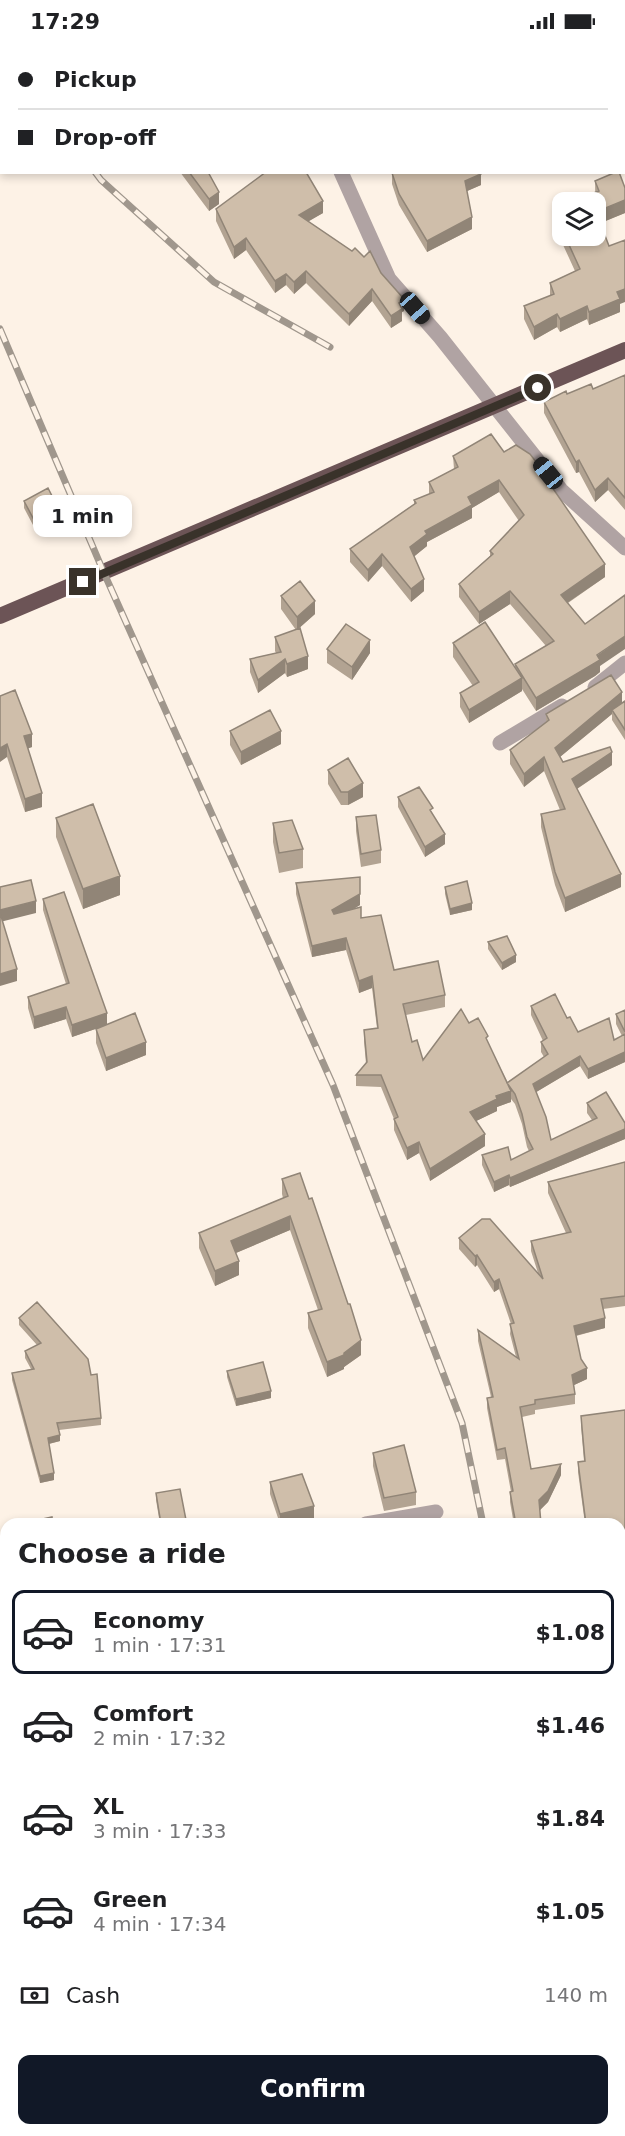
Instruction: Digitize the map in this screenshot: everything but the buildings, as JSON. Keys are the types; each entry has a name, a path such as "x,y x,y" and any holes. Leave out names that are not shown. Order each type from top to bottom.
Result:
{"highway":[{"path":"0,616 625,350"}],"street":[{"path":"344,174 389,279 440,337 561,490 625,548"},
{"path":"500,743 601,684 625,663"},
{"path":"401,1518 436,1512"}],"railway":[{"path":"96,174 214,282 330,347"},
{"path":"0,329 104,573 333,1085 462,1423 482,1518"}],"route":[{"path":"83,582 538,388"}]}
